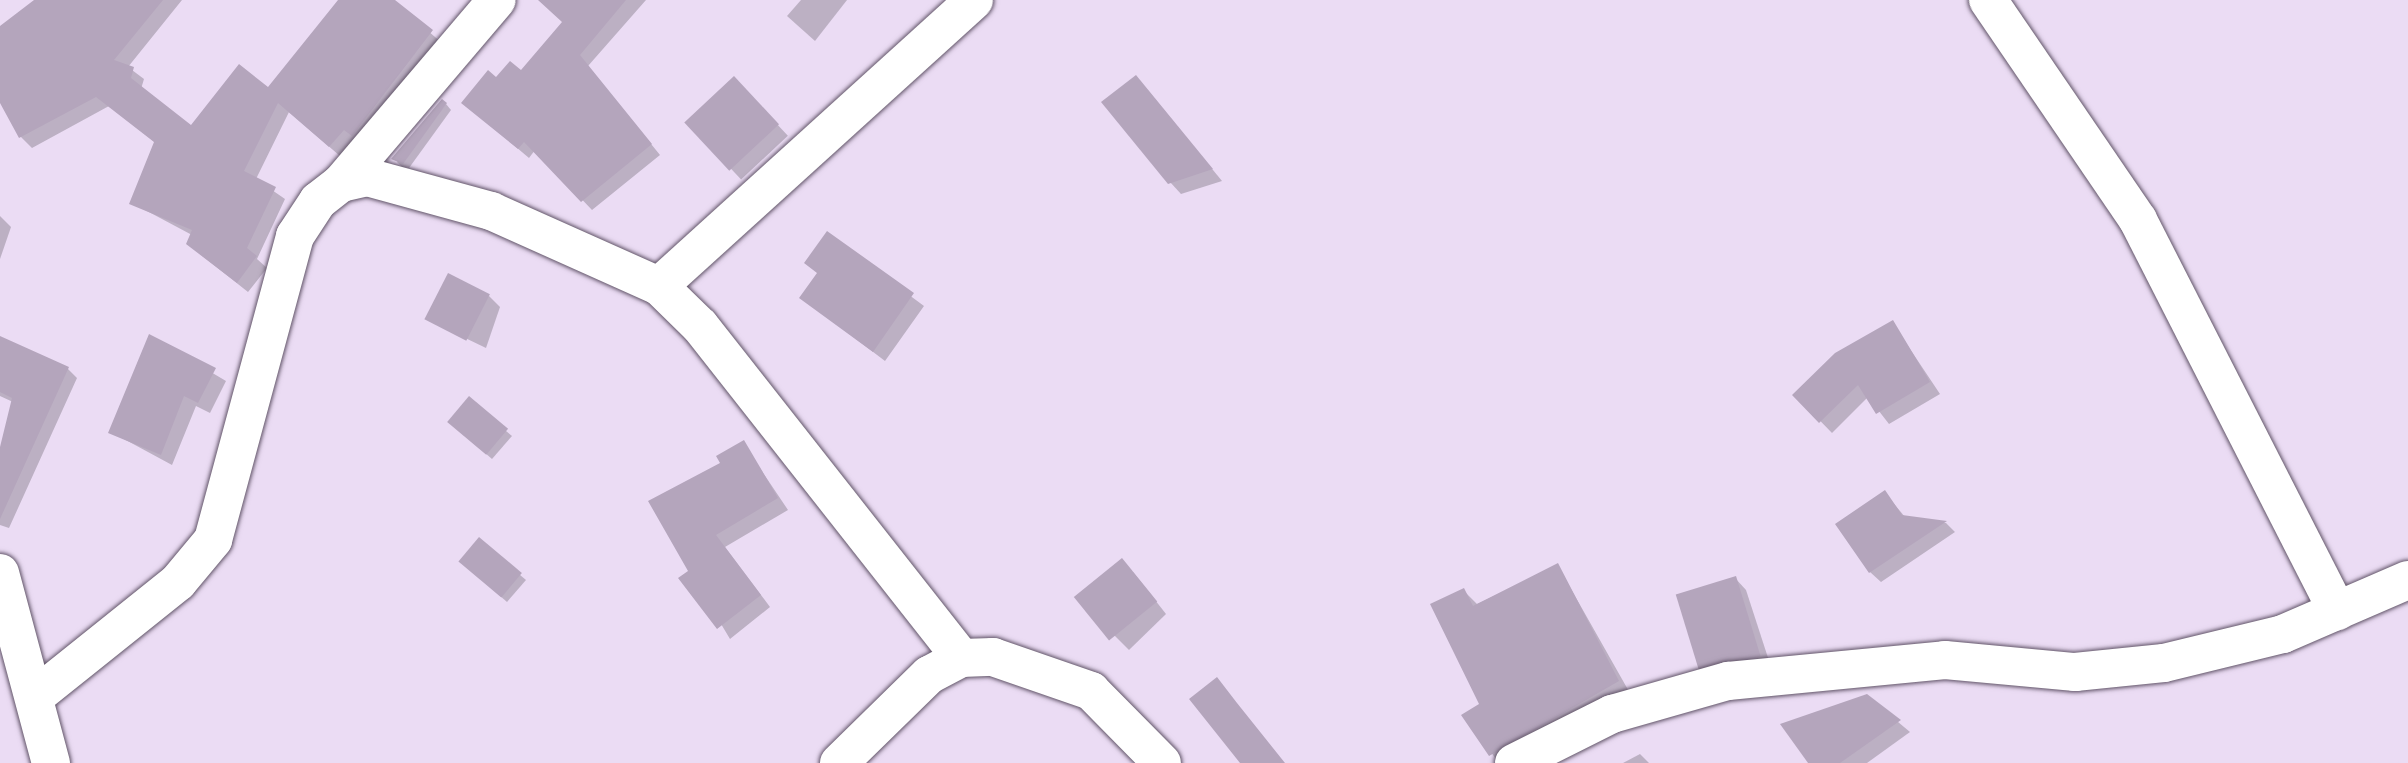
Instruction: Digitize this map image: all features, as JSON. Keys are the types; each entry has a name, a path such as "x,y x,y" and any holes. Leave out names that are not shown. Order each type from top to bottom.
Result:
{"street":[{"path":"37,695 178,582 213,540 295,236 497,0"},
{"path":"659,286 974,0"},
{"path":"1988,0 2138,220 2337,611"},
{"path":"341,183 399,181 491,211 659,286 700,326 961,658"},
{"path":"0,573 37,695 51,763"},
{"path":"1514,763 1612,714 1728,681 1945,660 2114,671 2209,655 2337,611 2408,580"},
{"path":"839,763 929,675 961,658 993,657 1091,691 1162,763"}],"building":[{"path":"34,0 163,0 114,60 134,67 131,78 191,125 239,64 268,87 338,0 395,0 433,30 352,136 344,130 329,147 278,103 244,171 276,187 247,248 257,256 237,283 186,244 192,230 129,204 154,142 96,97 19,138 0,103 0,26"},
{"path":"538,0 626,0 580,55 652,144 581,202 524,142 518,149 461,103 488,70 496,77 510,61 521,70 562,22"},
{"path":"1136,75 1213,169 1168,184 1101,102"},
{"path":"734,76 779,124 729,171 684,122"},
{"path":"442,99 447,103 403,164 391,159"},
{"path":"827,231 914,293 873,352 799,298 817,273 804,263"},
{"path":"448,273 490,294 466,341 424,319"},
{"path":"1893,320 1930,382 1876,414 1858,385 1819,423 1792,395 1835,353"},
{"path":"149,334 216,368 198,403 184,396 161,455 108,433"},
{"path":"0,336 69,367 0,519 0,447 12,398 0,392"},
{"path":"469,396 508,429 486,455 447,422"},
{"path":"744,440 778,498 716,535 761,595 717,629 678,578 688,571 648,501 720,463 716,456"},
{"path":"1885,490 1902,515 1947,521 1869,573 1835,524"},
{"path":"479,537 522,573 501,598 458,562"},
{"path":"1122,558 1157,602 1109,641 1074,597"},
{"path":"1558,563 1619,681 1489,756 1461,715 1479,704 1430,604 1464,588 1473,606"},
{"path":"1736,576 1761,656 1700,675 1676,594"},
{"path":"1217,677 1285,763 1240,763 1189,699"},
{"path":"1867,694 1901,720 1840,763 1808,763 1780,724"}]}
